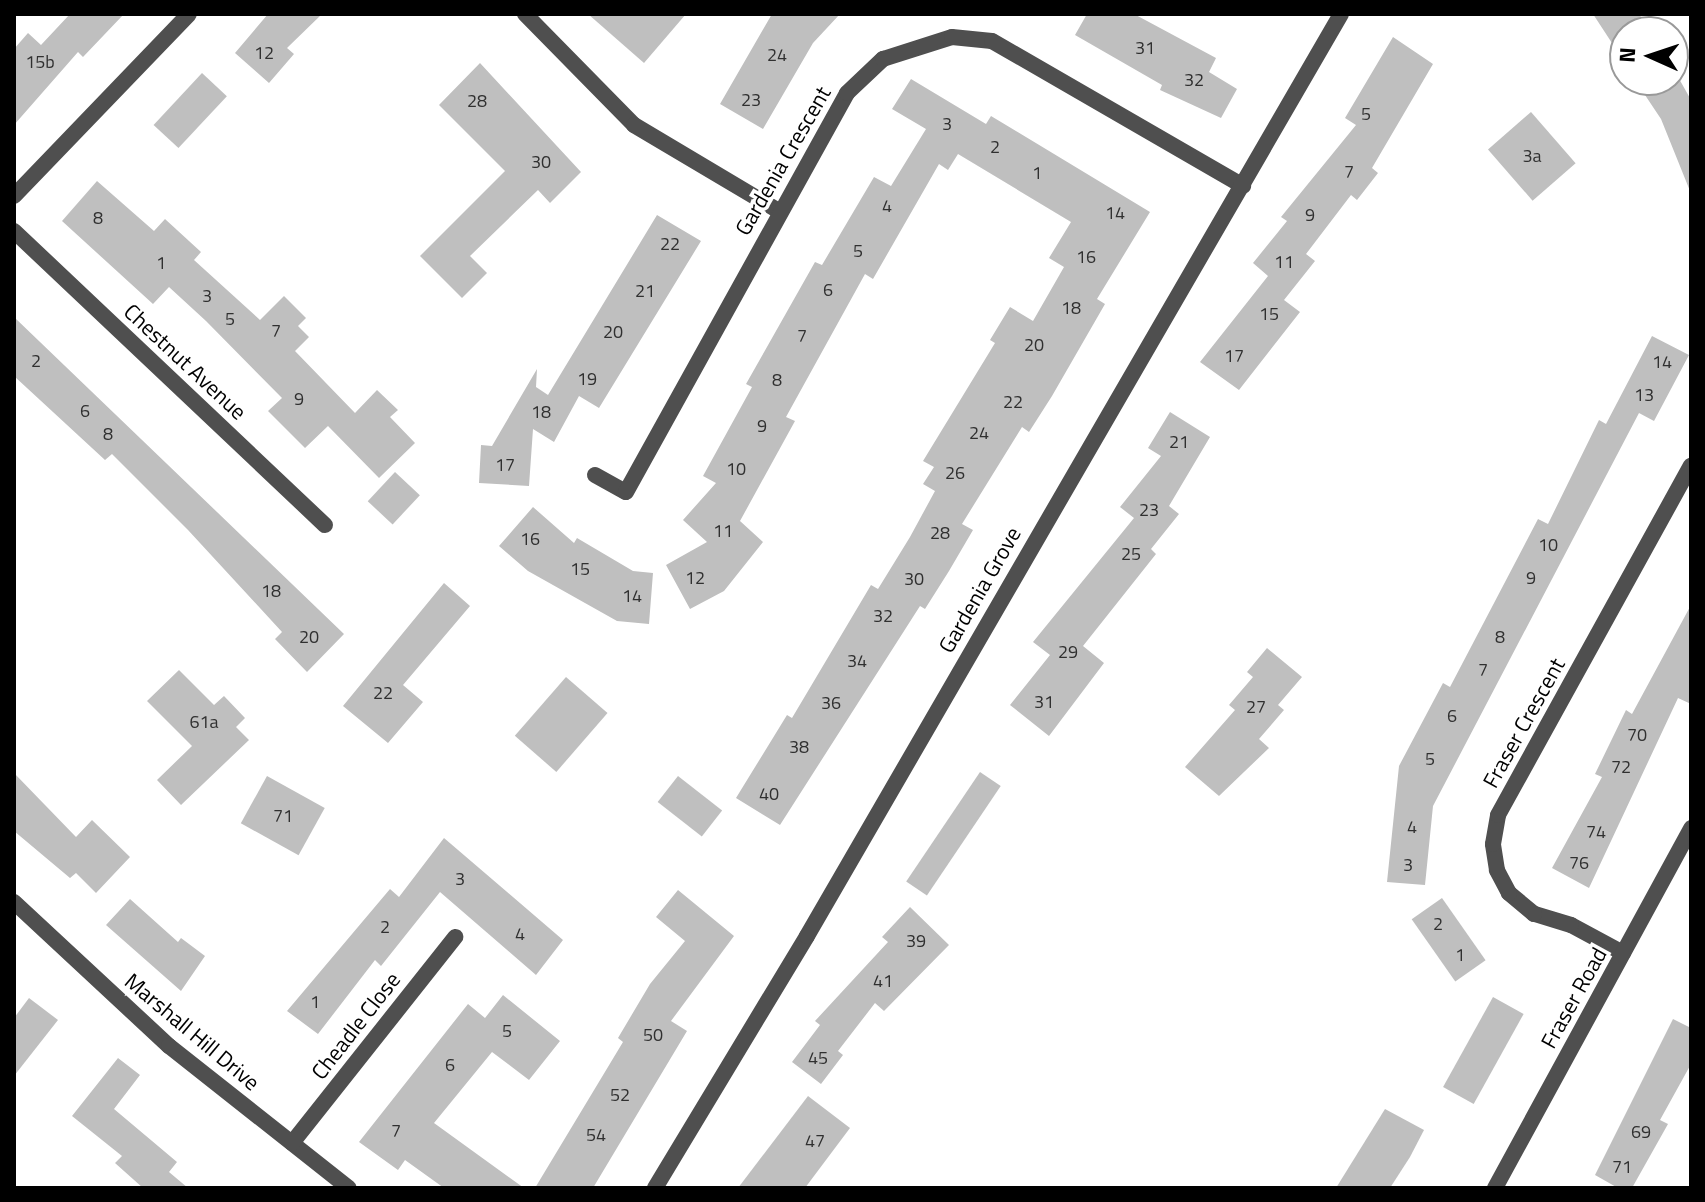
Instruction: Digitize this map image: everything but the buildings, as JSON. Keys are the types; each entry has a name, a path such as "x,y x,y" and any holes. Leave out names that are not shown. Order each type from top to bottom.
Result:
{"street":[{"path":"14,196 189,14"},
{"path":"525,14 634,125 779,211"},
{"name":"Gardenia Grove","path":"655,1188 1341,14"},
{"name":"Gardenia Crescent","path":"595,475 626,492 847,93 883,59 952,37 992,41 1243,186"},
{"name":"Chestnut Avenue","path":"14,231 325,525"},
{"name":"Fraser Crescent","path":"1623,953 1571,925 1534,914 1509,893 1497,870 1493,844 1498,815 1691,466"},
{"name":"Fraser Road","path":"1495,1188 1691,828"},
{"name":"Marshall Hill Drive","path":"17,913 169,1046 349,1188"},
{"name":"Cheadle Close","path":"292,1143 455,937"}]}
